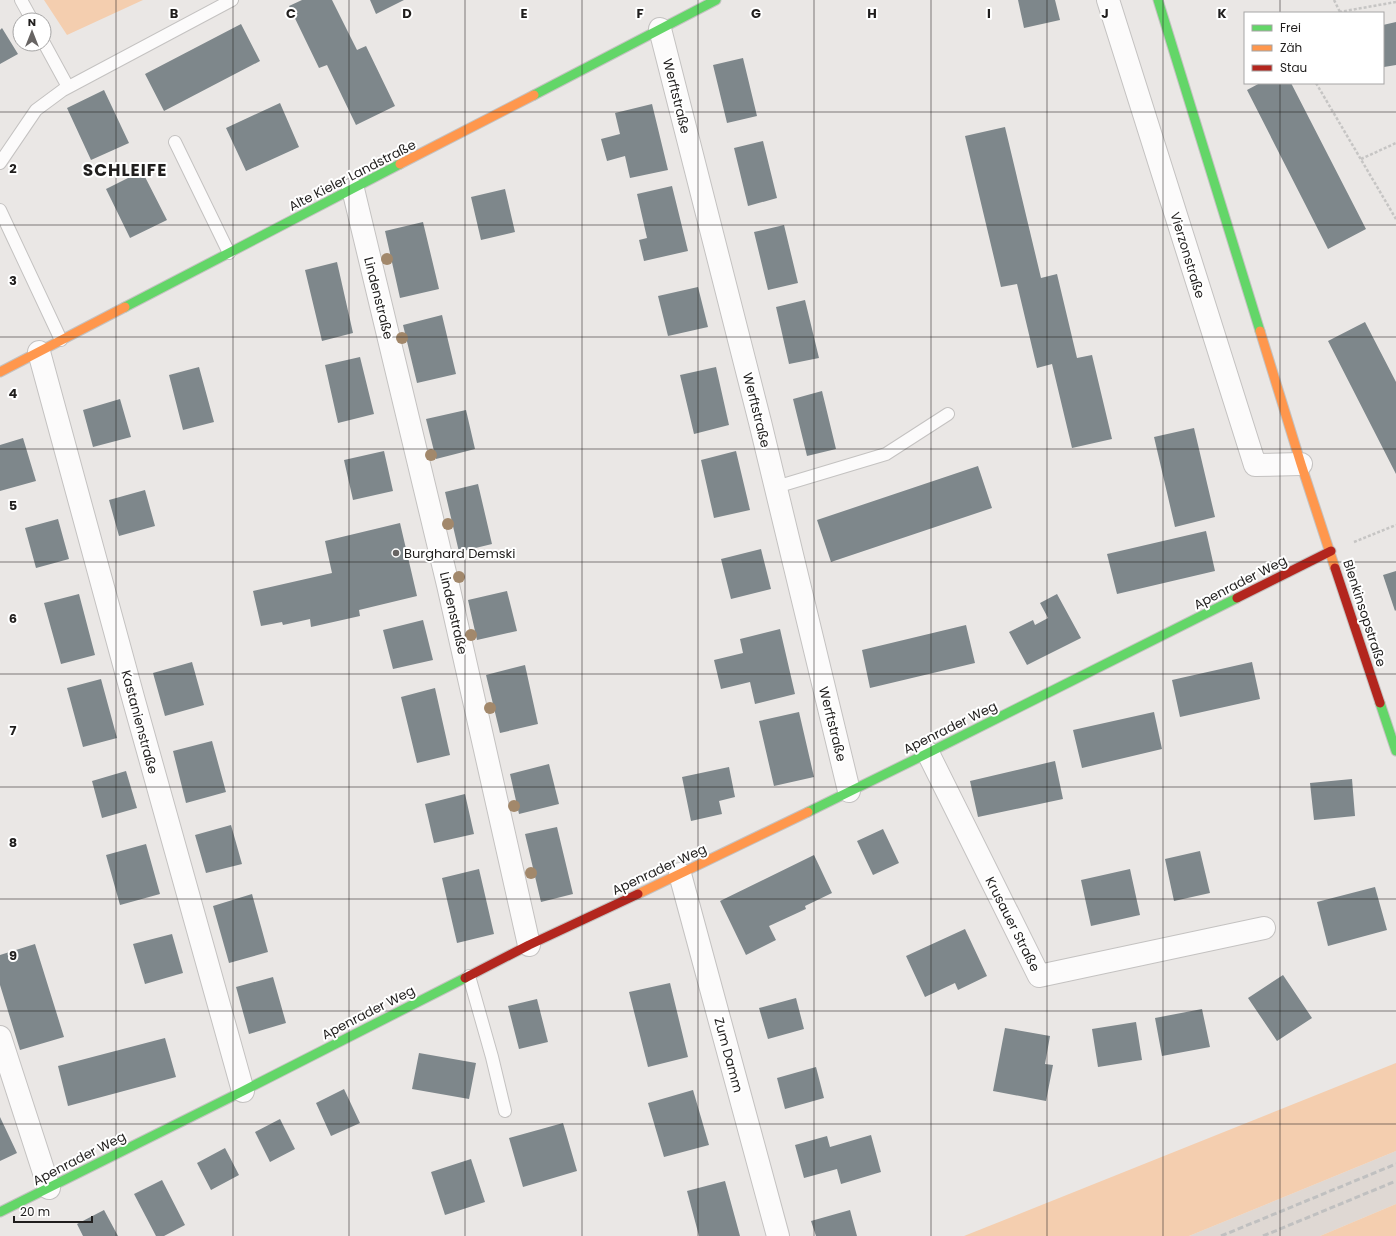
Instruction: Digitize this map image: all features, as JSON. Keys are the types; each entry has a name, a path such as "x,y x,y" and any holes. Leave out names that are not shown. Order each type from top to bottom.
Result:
{"street":[{"name":"Alte Kieler Landstraße","path":"0,372 716,0"},
{"name":"Vierzonstraße","path":"1108,0 1255,465 1301,464"},
{"path":"1158,0 1301,464 1331,551"},
{"name":"Werftstraße","path":"660,29 776,487 849,791"},
{"name":"Lindenstraße","path":"352,190 448,585 529,945"},
{"name":"Kastanienstraße","path":"39,352 132,694 243,1091"},
{"name":"Apenrader Weg","path":"0,1212 243,1091 529,945 680,874 928,753 1331,551"},
{"name":"Blenkinsopstraße","path":"1331,551 1396,751"},
{"name":"Krusauer Straße","path":"928,753 1039,976 1264,928"},
{"name":"Zum Damm","path":"680,874 778,1236"},
{"path":"0,1038 48,1188"}],"lane":[{"path":"21,0 28,12"},
{"path":"0,163 36,110 68,87 232,0"},
{"path":"49,52 68,87"},
{"path":"175,142 229,253"},
{"path":"0,210 61,340"},
{"path":"776,487 886,454 948,414"},
{"path":"469,976 492,1057 505,1112"}],"path":[{"path":"1334,0 1340,12 1396,2"},
{"path":"1317,84 1396,219"},
{"path":"1361,159 1396,143"},
{"path":"1331,551 1396,525"}],"shaded area":[{"path":"44,0 143,0 67,35"},
{"path":"1396,1063 1396,1151 1189,1236 964,1236"},
{"path":"1396,1151 1396,1204 1320,1236 1189,1236"},
{"path":"1396,1204 1396,1236 1320,1236"}],"building":[{"path":"302,0 332,0 357,50 366,46 395,106 356,125 327,65 319,68 289,6"},
{"path":"370,0 404,0 376,14"},
{"path":"1018,0 1055,0 1060,20 1024,28"},
{"path":"1396,22 1396,65 1384,67 1384,25"},
{"path":"241,24 260,61 164,111 145,74"},
{"path":"2,28 12,44 12,52 17,52 18,54 0,64 0,30"},
{"path":"743,58 757,116 727,123 713,65"},
{"path":"1258,84 1292,84 1366,229 1328,249 1247,90"},
{"path":"104,90 129,143 91,160 67,108"},
{"path":"280,103 299,147 246,171 226,128"},
{"path":"652,104 668,170 630,178 625,156 607,161 601,139 620,134 615,113"},
{"path":"1005,127 1041,278 1057,274 1077,358 1092,355 1112,439 1072,448 1052,364 1037,368 1017,284 1001,287 965,136"},
{"path":"763,141 777,198 748,206 734,148"},
{"path":"142,171 167,220 130,238 106,189"},
{"path":"672,186 688,251 644,261 639,240 647,238 637,194"},
{"path":"505,189 515,232 481,240 471,197"},
{"path":"423,222 439,289 400,298 385,231"},
{"path":"784,225 798,283 768,290 754,232"},
{"path":"337,262 353,333 322,341 305,270"},
{"path":"698,287 708,327 668,336 658,296"},
{"path":"805,300 819,358 789,364 776,307"},
{"path":"442,315 456,374 417,383 403,325"},
{"path":"1365,322 1396,382 1396,474 1328,341"},
{"path":"360,357 374,414 338,423 325,365"},
{"path":"199,367 214,422 183,430 169,375"},
{"path":"716,367 729,425 694,434 680,375"},
{"path":"822,391 836,449 807,456 793,399"},
{"path":"120,399 131,437 93,447 83,410"},
{"path":"466,410 475,449 436,459 426,419"},
{"path":"1194,428 1215,517 1175,527 1154,437"},
{"path":"23,438 36,481 0,491 0,445"},
{"path":"384,451 393,491 353,500 344,460"},
{"path":"736,451 750,510 714,518 701,460"},
{"path":"978,466 992,508 831,562 817,520"},
{"path":"478,484 492,544 459,552 445,492"},
{"path":"145,490 155,526 119,536 109,500"},
{"path":"58,519 69,559 36,568 25,528"},
{"path":"400,523 417,596 359,610 360,616 311,627 310,619 283,625 282,622 261,626 253,591 332,573 325,541"},
{"path":"1206,531 1215,571 1117,594 1107,554"},
{"path":"761,549 771,589 731,599 721,559"},
{"path":"1396,571 1396,610 1395,611 1383,575"},
{"path":"507,591 517,631 477,640 468,600"},
{"path":"79,594 95,655 61,664 44,603"},
{"path":"1057,594 1081,638 1027,665 1009,632 1033,620 1035,625 1048,618 1040,603"},
{"path":"423,620 433,660 393,669 383,630"},
{"path":"966,625 975,663 870,688 862,650"},
{"path":"780,629 795,694 755,704 750,682 721,689 714,660 743,653 740,639"},
{"path":"192,662 204,705 165,716 153,673"},
{"path":"1252,662 1260,699 1180,717 1172,680"},
{"path":"525,665 538,724 500,733 486,675"},
{"path":"101,679 117,738 83,747 67,688"},
{"path":"435,688 450,755 417,763 401,697"},
{"path":"799,712 814,777 774,786 759,721"},
{"path":"1154,712 1162,749 1082,768 1073,730"},
{"path":"212,741 226,792 186,803 173,751"},
{"path":"1055,761 1063,799 978,817 970,781"},
{"path":"549,764 559,804 519,814 510,774"},
{"path":"729,767 735,797 719,801 722,814 691,821 682,777"},
{"path":"126,771 137,808 102,818 92,781"},
{"path":"1352,779 1355,816 1314,820 1310,783"},
{"path":"465,794 474,834 434,843 425,804"},
{"path":"231,825 242,864 206,873 195,835"},
{"path":"557,827 573,894 541,902 525,834"},
{"path":"883,829 899,863 873,875 857,841"},
{"path":"146,844 160,894 120,905 106,855"},
{"path":"1200,851 1210,893 1174,901 1165,859"},
{"path":"814,855 832,893 805,906 806,909 769,926 776,940 746,955 720,901"},
{"path":"479,869 494,934 457,943 442,878"},
{"path":"1130,869 1140,915 1091,926 1081,880"},
{"path":"1375,887 1387,930 1328,946 1317,902"},
{"path":"252,894 268,952 229,963 213,906"},
{"path":"965,929 987,976 958,990 955,983 925,997 906,956"},
{"path":"172,934 183,973 145,984 133,944"},
{"path":"35,944 64,1037 20,1050 0,985 0,955"},
{"path":"1283,975 1312,1018 1277,1041 1248,998"},
{"path":"273,977 286,1023 249,1034 236,987"},
{"path":"670,983 688,1057 648,1067 629,992"},
{"path":"796,998 804,1029 768,1039 759,1008"},
{"path":"537,999 548,1042 519,1049 508,1006"},
{"path":"1202,1009 1210,1047 1162,1056 1155,1018"},
{"path":"1136,1022 1142,1060 1098,1067 1092,1029"},
{"path":"1005,1028 1050,1036 1045,1064 1053,1065 1046,1101 993,1091"},
{"path":"165,1038 176,1077 68,1106 58,1066"},
{"path":"419,1053 476,1063 469,1099 412,1089"},
{"path":"816,1067 824,1098 785,1109 777,1078"},
{"path":"344,1089 360,1123 331,1136 316,1103"},
{"path":"693,1090 709,1145 664,1157 648,1103"},
{"path":"0,1117 17,1153 0,1161"},
{"path":"280,1119 295,1149 270,1162 255,1132"},
{"path":"563,1123 577,1171 523,1187 509,1138"},
{"path":"871,1135 881,1172 841,1184 837,1169 804,1178 795,1145 827,1136 830,1147"},
{"path":"225,1148 239,1175 211,1190 197,1163"},
{"path":"471,1159 485,1202 445,1215 431,1172"},
{"path":"162,1180 185,1225 164,1236 156,1236 134,1194"},
{"path":"725,1181 740,1236 699,1236 687,1191"},
{"path":"104,1210 118,1236 83,1236 77,1224"},
{"path":"850,1210 857,1236 816,1236 811,1221"}],"railway":[{"path":"1221,1236 1396,1164"},
{"path":"1263,1236 1396,1181"}],"traffic: fast":[{"path":"534,95 716,0"},
{"path":"1158,0 1260,331"},
{"path":"125,307 400,164"},
{"path":"808,812 1237,598"},
{"path":"1380,703 1396,751"},
{"path":"0,1212 465,978"}],"traffic: slow":[{"path":"400,164 534,95"},
{"path":"0,372 125,307"},
{"path":"1260,331 1335,568"},
{"path":"638,894 808,812"}],"traffic: jam":[{"path":"1237,598 1331,551"},
{"path":"1335,568 1380,703"},
{"path":"465,978 529,945 638,894"}],"place":[{"name":"Burghard Demski","path":"396,553"}],"district":[{"name":"SCHLEIFE","path":"125,170"}]}
